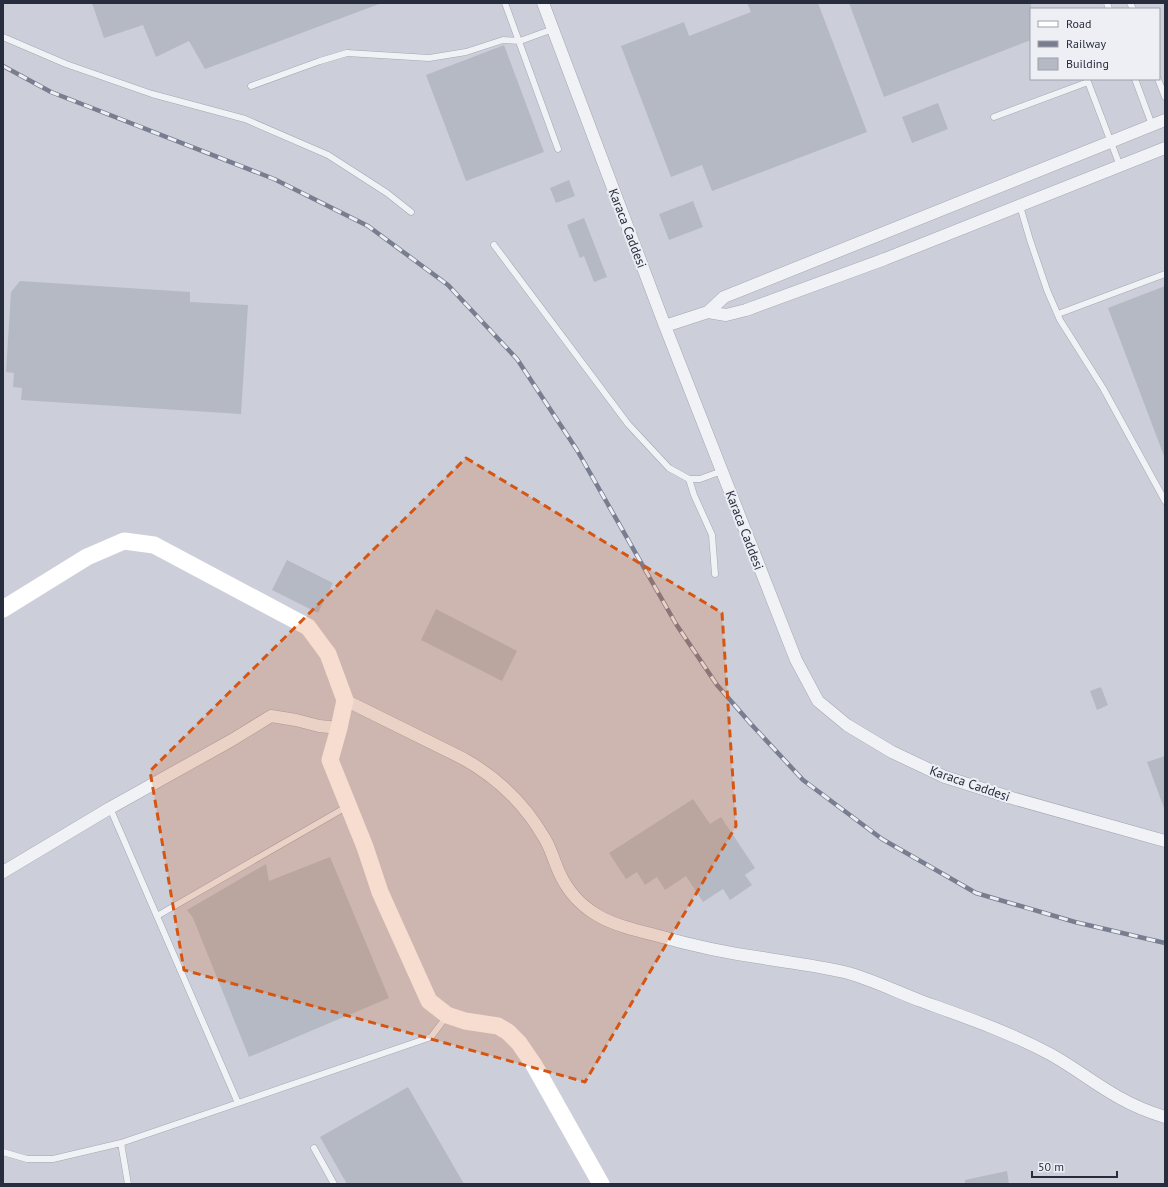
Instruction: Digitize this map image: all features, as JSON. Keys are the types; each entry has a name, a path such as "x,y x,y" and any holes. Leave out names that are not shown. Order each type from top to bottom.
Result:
{"street":[{"name":"Karaca Caddesi","path":"543,3 665,326 796,660 818,701 847,725 892,752 945,776 1012,798 1165,841"},
{"path":"665,326 708,312 724,297 1165,120"},
{"path":"708,312 726,315 746,310 884,259 1165,148"},
{"path":"3,609 87,557 124,541 154,545 308,628 328,654 345,700 330,760 380,892 429,1001 447,1015 465,1021 498,1026 508,1032 520,1043 601,1184"},
{"path":"345,700 479,767 505,788 528,812 538,826 564,883 571,893 587,908 603,919 643,932 704,948 798,963 849,974 998,1030 1025,1042 1078,1070 1119,1098 1165,1117"},
{"path":"3,872 110,808 232,740 271,716 319,726 339,728"}],"lane":[{"path":"506,3 558,149"},
{"path":"251,86 320,61 347,53 429,58 466,52 503,40 520,41 553,28"},
{"path":"3,37 66,64 152,94 245,119 328,155 387,193 411,212"},
{"path":"1135,80 1152,125"},
{"path":"1158,80 1165,97"},
{"path":"994,117 1088,82 1120,166"},
{"path":"1020,206 1045,283 1058,314 1069,335 1111,402 1165,501"},
{"path":"494,245 628,424 669,468 689,479 700,478 722,471"},
{"path":"1058,314 1165,274"},
{"path":"689,479 694,495 712,535 715,574"},
{"path":"157,916 348,806"},
{"path":"110,808 238,1103"},
{"path":"3,1152 27,1159 53,1159 121,1143 431,1037 447,1015"},
{"path":"121,1143 128,1184"},
{"path":"314,1148 334,1184"}],"highlighted area":[{"path":"466,458 722,613 736,826 585,1082 184,970 150,771"}],"shaded area":[{"path":"3,3 1165,3 1165,1184 3,1184"}],"building":[{"path":"92,3 379,4 205,69 189,41 156,57 143,25 104,38"},
{"path":"747,3 818,3 867,132 712,191 702,165 671,177 621,46 684,22 689,36 751,12"},
{"path":"849,3 1031,3 1030,40 884,97"},
{"path":"504,45 544,152 466,181 426,75"},
{"path":"938,103 948,129 912,143 902,117"},
{"path":"569,180 575,196 556,203 550,188"},
{"path":"693,201 703,227 669,240 659,214"},
{"path":"584,218 607,277 594,282 584,256 580,258 567,225"},
{"path":"20,281 190,292 190,302 248,305 241,414 21,400 22,388 13,387 14,373 6,372 11,292"},
{"path":"1165,286 1165,456 1164,456 1108,308"},
{"path":"287,560 333,583 318,613 272,590"},
{"path":"436,609 517,651 502,681 421,640"},
{"path":"1101,687 1108,705 1097,710 1090,691"},
{"path":"1165,756 1165,808 1164,808 1147,762"},
{"path":"693,799 710,824 721,817 755,868 745,875 752,885 730,900 723,889 703,902 686,876 665,890 657,877 645,885 637,872 626,879 609,853"},
{"path":"330,857 389,998 249,1057 193,918 187,910 266,864 269,881"},
{"path":"408,1087 464,1184 347,1184 320,1137"},
{"path":"1007,1171 1009,1184 965,1184 965,1180"}],"railway":[{"path":"3,66 51,92 274,179 368,226 448,285 517,359 577,450 676,624 717,685 803,780 882,839 976,893 1075,922 1165,943"}]}
